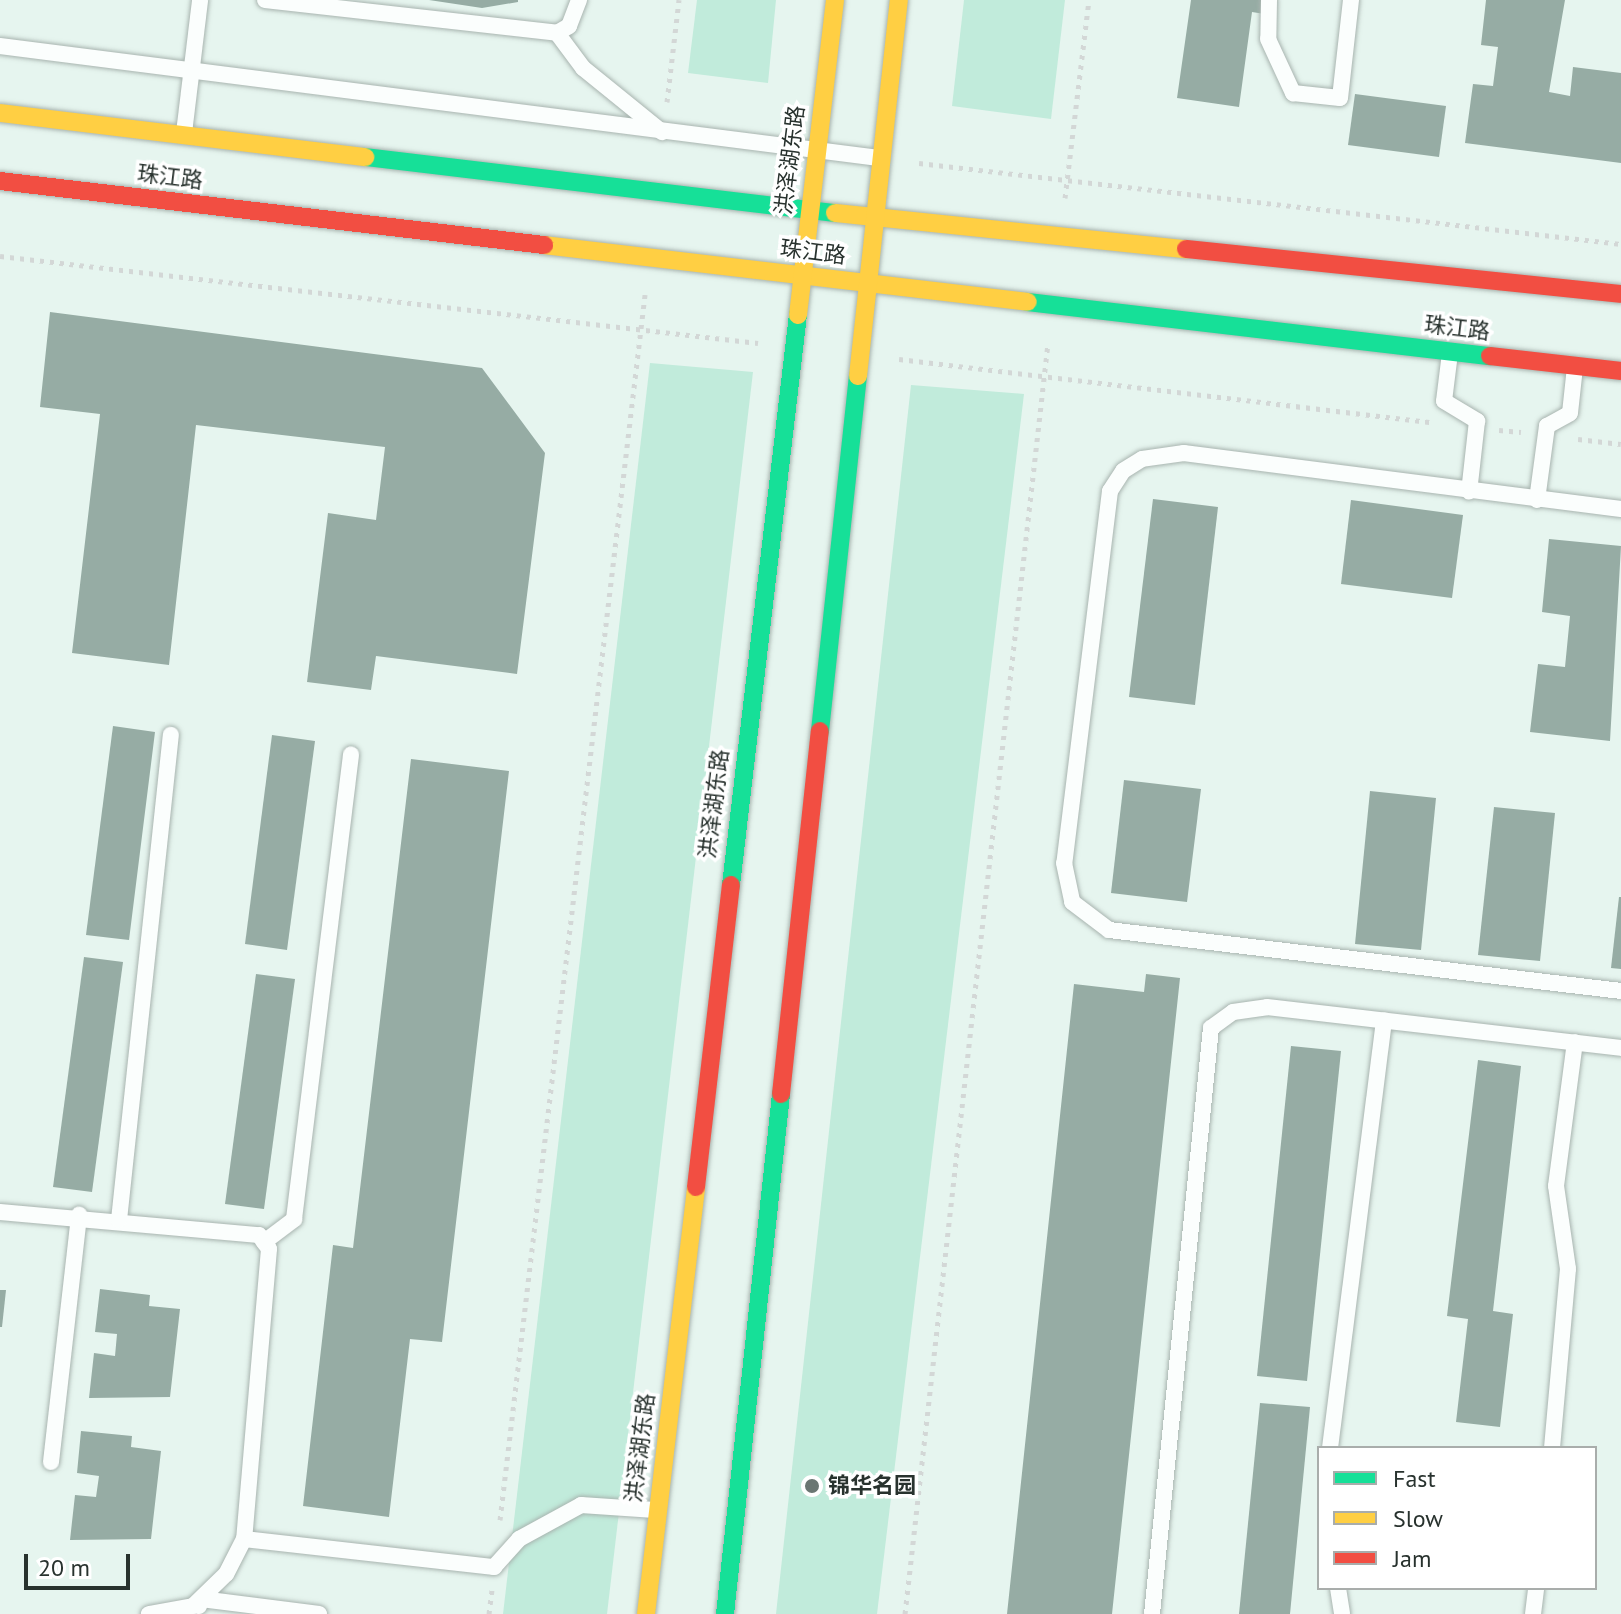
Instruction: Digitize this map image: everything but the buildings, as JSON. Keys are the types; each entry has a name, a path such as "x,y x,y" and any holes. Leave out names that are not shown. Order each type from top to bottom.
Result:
{"street":[{"name":"洪泽湖东路","path":"646,1614 799,274 835,0"},
{"path":"725,1614 872,216 899,0"},
{"name":"珠江路","path":"0,113 808,210 1621,294"},
{"name":"珠江路","path":"0,181 1621,371"}],"lane":[{"path":"184,135 200,0"},
{"path":"265,0 557,33 569,26 579,0"},
{"path":"1269,0 1268,39 1293,93 1340,98 1351,0"},
{"path":"557,33 583,68 664,133"},
{"path":"0,46 192,66 664,133 879,158"},
{"path":"1450,351 1444,401 1477,421 1469,492"},
{"path":"1537,500 1547,426 1570,413 1575,366"},
{"path":"1621,509 1469,492 1184,453 1142,459 1123,471 1110,491 1065,881 1086,918 1109,930 1621,991"},
{"path":"119,1220 171,735"},
{"path":"264,1242 294,1219 351,754"},
{"path":"1152,1614 1211,1028 1233,1012 1267,1007 1621,1048"},
{"path":"1330,1446 1384,1020"},
{"path":"1552,1446 1568,1269 1556,1186 1575,1042"},
{"path":"0,1212 79,1215 259,1235 269,1249 244,1539 226,1574 199,1607"},
{"path":"51,1462 79,1215"},
{"path":"244,1539 494,1567 519,1539 581,1505 657,1511"},
{"path":"1338,1590 1342,1614"},
{"path":"1533,1614 1536,1590"},
{"path":"149,1614 199,1607 319,1614"}],"path":[{"path":"664,133 679,0"},
{"path":"1060,236 1089,0"},
{"path":"879,158 1621,244"},
{"path":"489,1614 649,257"},
{"path":"905,1614 1053,305"}],"green space":[{"path":"697,0 776,0 768,83 688,73"},
{"path":"964,0 1065,0 1051,119 952,106"},
{"path":"650,363 753,372 607,1614 503,1614"},
{"path":"911,385 1024,394 877,1614 776,1614"}],"traffic: fast":[{"path":"365,157 835,213"},
{"path":"1028,302 1490,356"},
{"path":"731,885 798,315"},
{"path":"820,731 858,376"},
{"path":"725,1614 781,1094"}],"traffic: slow":[{"path":"798,315 835,0"},
{"path":"858,376 899,0"},
{"path":"0,113 365,157"},
{"path":"835,213 1186,249"},
{"path":"544,245 1028,302"},
{"path":"646,1614 696,1187"}],"traffic: jam":[{"path":"0,181 544,245"},
{"path":"1186,249 1621,294"},
{"path":"1490,356 1621,371"},
{"path":"781,1094 820,731"},
{"path":"696,1187 731,885"}],"place":[{"name":"锦华名园","path":"812,1486"}]}
